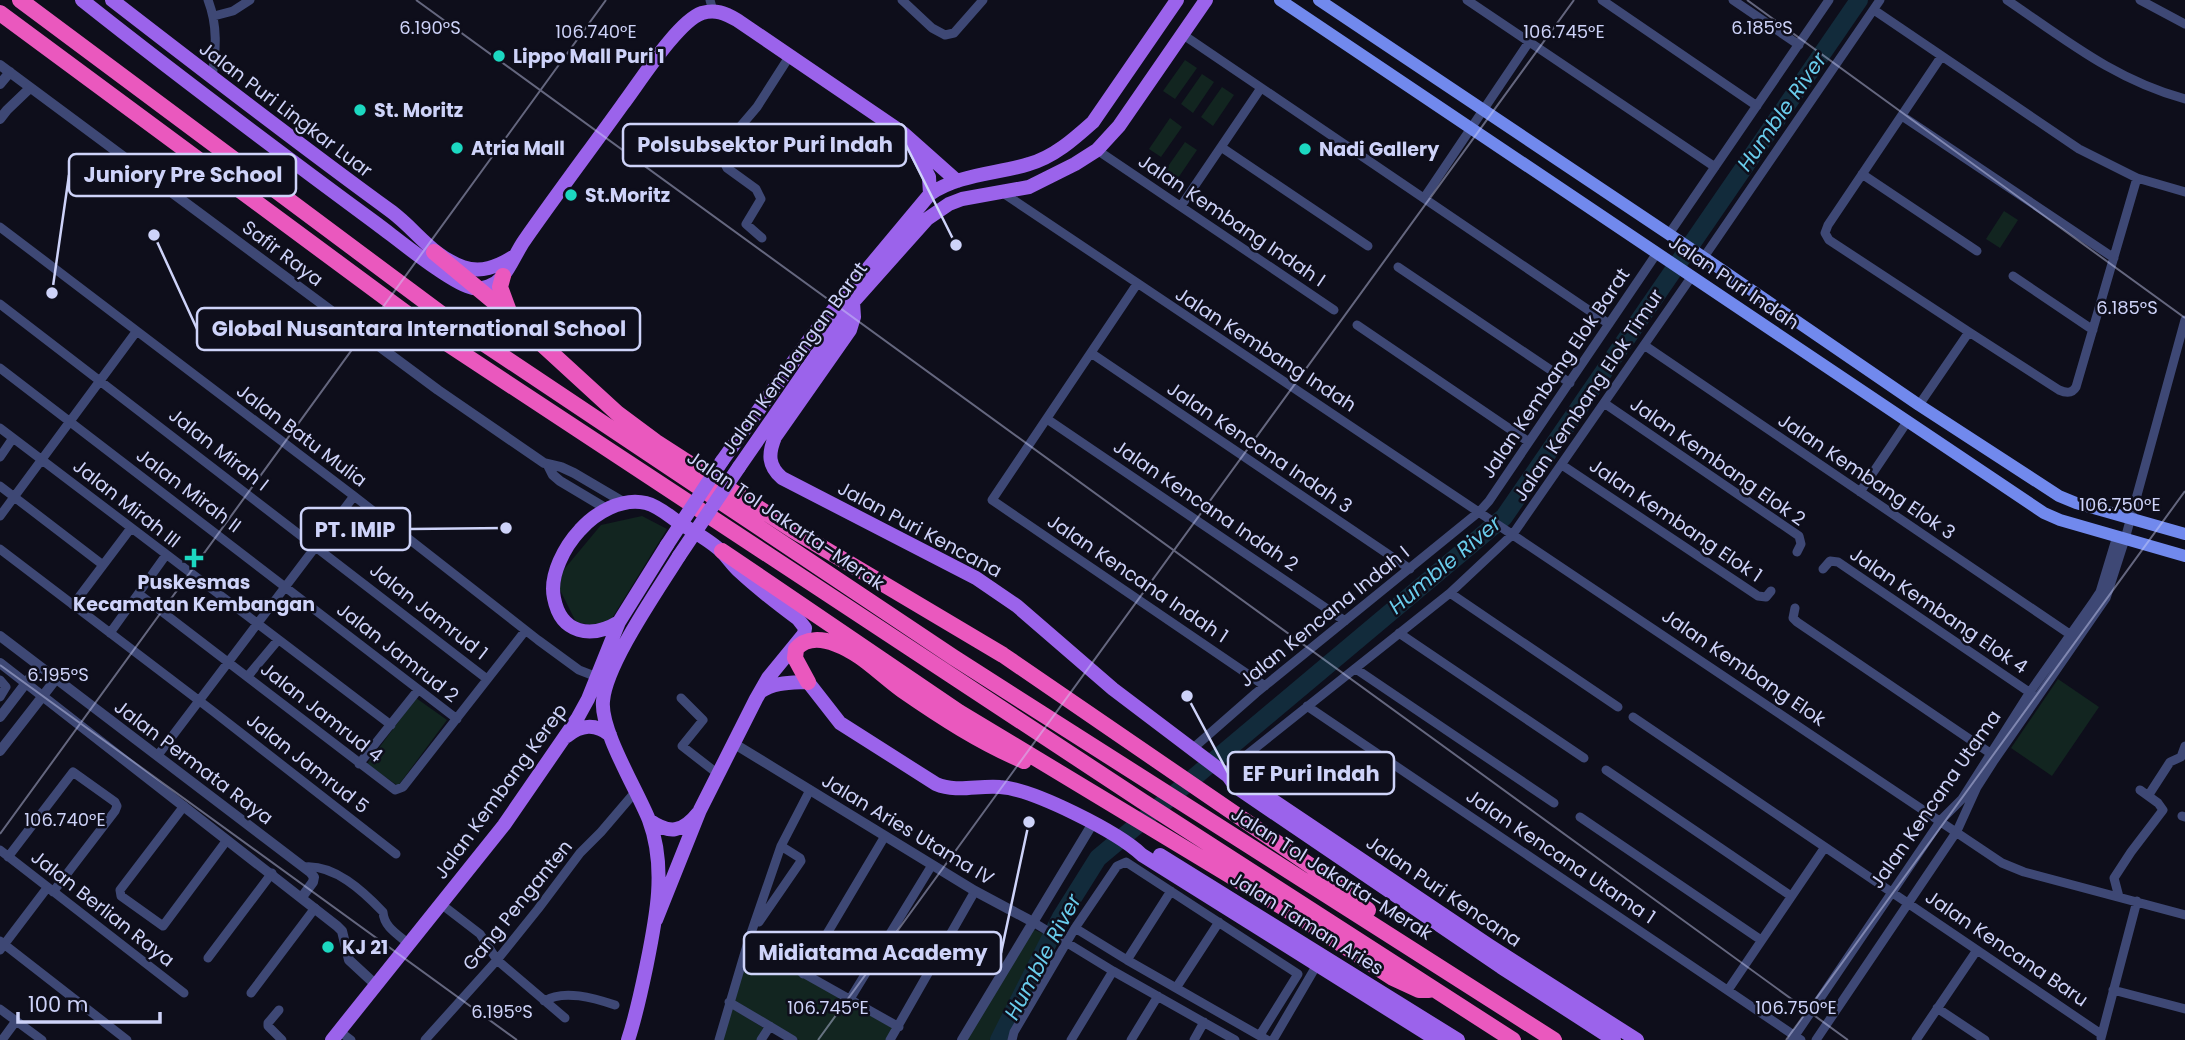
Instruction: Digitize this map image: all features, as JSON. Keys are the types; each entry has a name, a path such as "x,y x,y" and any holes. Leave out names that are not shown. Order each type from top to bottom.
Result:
{"highway":[{"name":"Jalan Tol Jakarta–Merak","path":"20,0 459,327 953,657 1553,1040"},
{"path":"35,0 82,47"},
{"name":"Jalan Tol Jakarta–Merak","path":"0,13 448,344 1142,802 1185,839"},
{"path":"434,252 510,316 617,413 656,442 791,529 1003,655 1344,891 1371,912 1388,933"},
{"path":"503,276 500,287 510,316"},
{"path":"722,551 959,712 1118,808 1185,839 1393,978 1419,990 1435,989 1513,1040"},
{"path":"808,682 795,658 799,646 817,639 836,644 960,728 1017,758 1078,783"}],"main road":[{"name":"Jalan Puri Lingkar Luar","path":"82,0 444,273 477,289"},
{"name":"Jalan Puri Lingkar Luar","path":"112,0 400,218 434,252"},
{"name":"Jalan Kembangan Barat","path":"656,920 658,869 655,842 649,820 604,720 602,708 608,680 627,642 679,555 853,302 913,233 936,211 962,200 1029,187 1103,154 1111,136 1206,0"},
{"name":"Jalan Puri Indah","path":"1280,0 2044,513 2185,556"},
{"name":"Jalan Puri Indah","path":"1320,0 1919,405 2059,496 2185,534"},
{"path":"1176,2 1193,6 1194,16"},
{"name":"Jalan Kembangan Barat","path":"667,545 722,461 814,333 930,194 957,181 1041,160 1075,138 1093,122 1176,2"},
{"path":"477,289 490,286 503,276 513,257 662,51 694,17 711,5 903,133 957,181"},
{"path":"1093,122 1098,119 1108,120 1112,125 1111,136"},
{"path":"903,133 923,163 929,177 930,194"},
{"path":"315,178 326,164"},
{"path":"434,252 461,267 474,270 499,265 513,257"},
{"name":"Jalan Puri Kencana","path":"853,302 850,330 775,437 770,449 774,471 782,478 976,578 1017,606 1113,689 1224,773 1236,787 1492,961 1614,1040"},
{"path":"619,622 598,632 576,630 561,615 553,596 556,574 568,545 586,524 607,509 639,502 653,505 722,551 741,572 798,619 805,628 804,634 776,667 760,692 700,810 656,920 628,1040"},
{"name":"Jalan Kembang Kerep","path":"341,1037 376,985 504,825 581,713 619,622 667,545"},
{"path":"760,692 780,683 808,682"},
{"name":"Jalan Taman Aries","path":"808,682 840,723 936,784 947,789 1002,786 1051,802 1130,845 1142,855 1320,961 1458,1040"},
{"path":"558,744 573,731 587,726 599,728 610,735"},
{"name":"Jalan Puri Kencana","path":"1224,773 1241,779 1490,946 1637,1040"},
{"path":"649,820 666,830 675,829 687,824 700,810"},
{"name":"Jalan Taman Aries","path":"1320,961 1437,1040"}],"street":[{"path":"208,0 214,16 216,41 212,77"},
{"path":"214,16 233,11 250,0"},
{"path":"902,0 932,28 945,35 954,33 984,0"},
{"path":"1468,0 1715,167"},
{"path":"1602,0 1757,106"},
{"path":"1733,0 1799,44"},
{"path":"1672,236 1715,167 1829,0"},
{"path":"1702,256 1880,0"},
{"path":"2140,0 2185,24"},
{"path":"2013,2 2104,66 2146,87 2185,99"},
{"path":"1874,10 2079,149 2137,178 2185,192"},
{"path":"1182,34 1609,324"},
{"path":"1424,198 1529,42"},
{"path":"762,238 746,224 761,199 758,193 727,168 722,158 723,149 757,107 789,57"},
{"path":"1941,57 1828,225 1826,237 2067,393 2076,387 2137,178"},
{"name":"Safir Raya","path":"0,65 438,390 548,465 568,470 625,503"},
{"path":"0,84 10,72"},
{"path":"0,119 30,88"},
{"path":"1181,206 1261,88"},
{"path":"1902,116 2113,258"},
{"path":"1221,147 1368,246"},
{"name":"Jalan Kembang Indah I","path":"1103,154 1334,310"},
{"path":"1862,174 1977,251"},
{"name":"Jalan Kembang Indah","path":"1003,193 1512,533"},
{"name":"Jalan Batu Mulia","path":"0,228 354,496 525,631 579,670 597,677"},
{"name":"Jalan Kembang Elok Barat","path":"1483,513 1609,324 1660,255"},
{"path":"1398,267 1570,383"},
{"name":"Jalan Kembang Elok Timur","path":"1224,773 1450,593 1512,533 1562,465 1690,275"},
{"path":"2013,276 2093,330"},
{"path":"1047,419 1137,284"},
{"name":"Jalan Mirah I","path":"0,304 315,546"},
{"path":"2034,695 2071,635 2109,590 2121,538 2131,518 2185,320"},
{"path":"1357,325 1529,442"},
{"path":"0,516 136,332"},
{"path":"1919,405 1969,332"},
{"name":"Jalan Kembang Elok 3","path":"1644,345 2071,635"},
{"name":"Jalan Kencana Indah 3","path":"1091,354 1410,569"},
{"name":"Jalan Mirah II","path":"0,368 286,586"},
{"name":"Jalan Kembang Elok 2","path":"1604,403 1799,536 1801,544 1797,552"},
{"name":"Jalan Kencana Indah 1","path":"1047,419 992,500 1265,686"},
{"name":"Jalan Kencana Indah 2","path":"1047,419 1345,621"},
{"path":"1860,492 1907,422"},
{"name":"Jalan Mirah III","path":"0,428 391,725"},
{"path":"0,457 13,438"},
{"name":"Safir Raya","path":"548,465 560,481 607,509"},
{"name":"Jalan Kembang Elok 1","path":"1562,465 1758,596 1766,597 1771,592"},
{"path":"0,486 103,565"},
{"path":"158,755 354,496"},
{"name":"Jalan Kencana Indah I","path":"1194,752 1265,686 1483,513"},
{"path":"73,605 131,528"},
{"name":"Jalan Kembang Elok","path":"1512,533 2013,868 2185,915"},
{"name":"Jalan Jamrud 1","path":"315,546 487,679"},
{"name":"Jalan Jamrud 5","path":"0,549 199,700 396,855"},
{"path":"110,633 166,555"},
{"name":"Jalan Kembang Elok 4","path":"1823,569 1830,561 1839,562 2034,695"},
{"name":"Jalan Jamrud 2","path":"286,586 457,719"},
{"path":"1450,593 1618,707"},
{"name":"Jalan Jamrud 4","path":"139,594 395,790 404,787 457,719"},
{"path":"1795,608 1793,618 1797,622 1990,757 2098,604"},
{"path":"457,719 525,631"},
{"path":"1399,633 1584,758"},
{"name":"Jalan Permata Raya","path":"0,636 304,867"},
{"path":"248,677 278,640"},
{"path":"0,663 272,873 340,929 348,959 376,985"},
{"path":"0,717 39,666"},
{"path":"1356,669 1554,803"},
{"name":"Jalan Batu Mulia","path":"579,670 590,693"},
{"path":"0,751 56,679"},
{"path":"0,680 6,687 0,698"},
{"path":"359,764 418,690"},
{"path":"681,698 704,720 682,746 718,774"},
{"name":"Jalan Kencana Utama 1","path":"1307,706 1728,990 1796,1039"},
{"name":"Jalan Kencana Baru","path":"1633,717 1908,902 2101,1037"},
{"name":"Jalan Aries Utama IV","path":"733,743 975,891 1235,1040"},
{"path":"2119,897 2113,880 2115,876 2163,810 2163,807 2144,793 2184,750"},
{"name":"Jalan Kencana Utama","path":"1796,1039 1941,820 1962,799 1990,757"},
{"name":"Jalan Kencana Utama","path":"1816,1040 1957,831 1990,757"},
{"path":"1606,770 1791,896"},
{"path":"8,857 70,774 78,774 115,802 115,811 2,945 127,1040"},
{"path":"719,1040 781,846 810,790"},
{"name":"Gang Penganten","path":"425,1040 497,960 580,853 636,791"},
{"path":"184,806 119,893 164,925 227,840"},
{"path":"1580,817 1761,940"},
{"path":"962,1040 1097,826"},
{"path":"803,974 885,836"},
{"path":"750,937 801,860 781,846"},
{"path":"1728,990 1825,847"},
{"name":"Jalan Berlian Raya","path":"0,850 184,993"},
{"path":"1012,1040 1063,941 1121,863 1126,862 1308,980"},
{"path":"850,999 932,865"},
{"path":"302,897 314,877 304,867"},
{"path":"304,867 321,867 352,884 383,912 383,920 387,926 409,944"},
{"path":"208,958 272,873"},
{"path":"890,1040 975,891"},
{"path":"1127,960 1171,891"},
{"path":"2101,1037 2137,901"},
{"path":"441,904 480,934 497,960 565,1018"},
{"path":"251,992 315,908"},
{"path":"1176,988 1219,922"},
{"path":"1075,928 1264,1038 1298,974"},
{"path":"750,937 803,974 899,1027"},
{"path":"1916,1040 1977,950"},
{"path":"1273,1040 1320,961"},
{"path":"1071,1040 1113,971"},
{"path":"2113,990 2185,1009"},
{"path":"544,1002 562,995 615,1005"},
{"path":"1131,1040 1158,996"},
{"path":"729,1002 793,1040"},
{"path":"1937,1008 1985,1040"},
{"path":"0,1009 42,1040"},
{"path":"279,1010 268,1023 268,1027 282,1040"},
{"path":"2,1040 16,1021"},
{"path":"1194,1040 1205,1022"},
{"path":"761,1040 769,1026"}],"green space":[{"path":"1185,60 1197,68 1175,99 1163,91"},
{"path":"1202,74 1214,82 1193,113 1181,104"},
{"path":"1222,87 1234,95 1213,126 1201,117"},
{"path":"1170,118 1182,127 1161,157 1149,149"},
{"path":"1185,142 1197,150 1176,181 1164,172"},
{"path":"2004,211 2018,220 2000,248 1986,239"},
{"path":"642,516 667,529 606,628 576,622 559,588 561,573 601,525"},
{"path":"2058,679 2099,707 2052,776 2011,748"},
{"path":"416,698 447,720 398,786 367,764"},
{"path":"1033,929 1048,936 999,1034 995,1040 967,1040"},
{"path":"748,946 893,1028 886,1040 799,1040 732,999"},
{"path":"730,1007 767,1030 761,1040 720,1040"}],"waterway":[{"name":"Humble River","path":"999,1040 1061,917 1098,858 1504,517 1859,0"},
{"name":"Humble River","path":"1003,1034 1004,1040"}],"place":[{"name":"Lippo Mall Puri 1","path":"499,56"},
{"name":"St. Moritz","path":"360,110"},
{"name":"Atria Mall","path":"457,148"},
{"name":"Nadi Gallery","path":"1305,149"},
{"name":"St.Moritz","path":"571,195"},
{"name":"Global Nusantara International School","path":"154,235"},
{"name":"Polsubsektor Puri Indah","path":"956,245"},
{"name":"Juniory Pre School","path":"52,293"},
{"name":"PT. IMIP","path":"506,528"},
{"name":"Puskesmas Kecamatan Kembangan","path":"194,558"},
{"name":"EF Puri Indah","path":"1187,696"},
{"name":"Midiatama Academy","path":"1029,822"},
{"name":"KJ 21","path":"328,947"}]}
